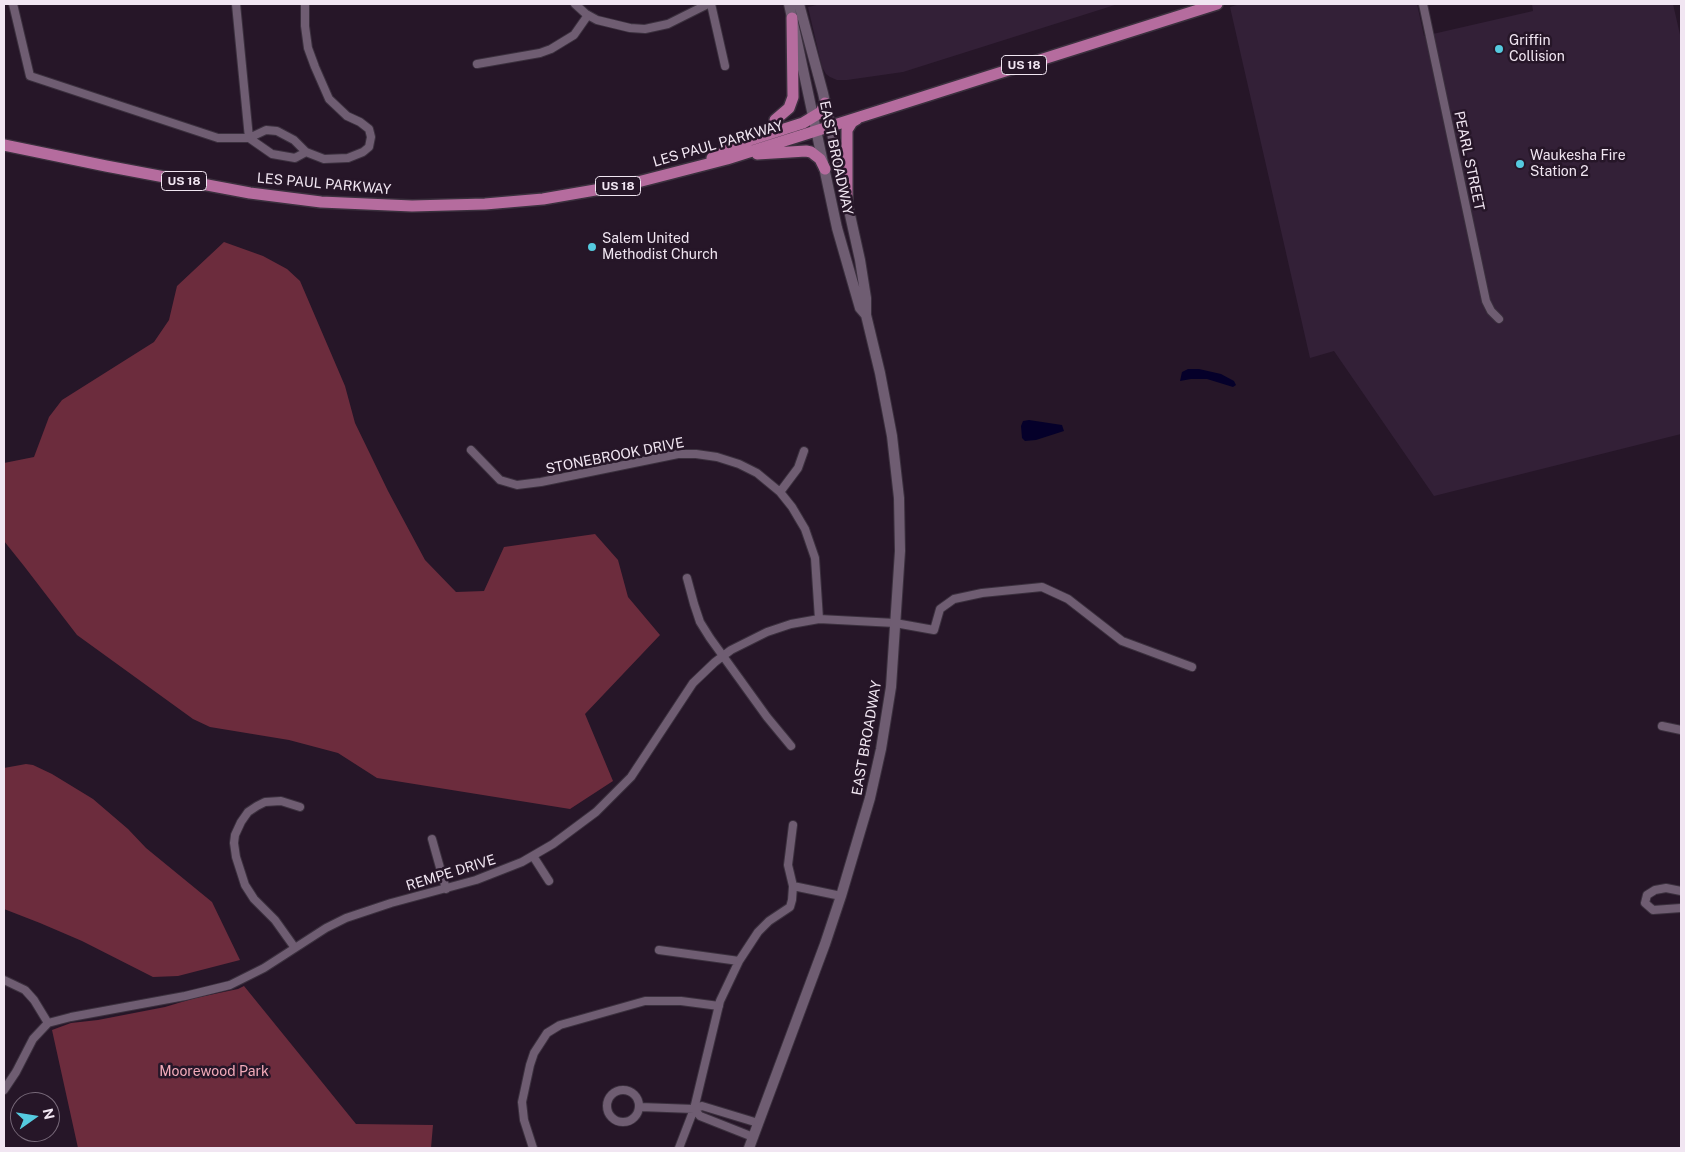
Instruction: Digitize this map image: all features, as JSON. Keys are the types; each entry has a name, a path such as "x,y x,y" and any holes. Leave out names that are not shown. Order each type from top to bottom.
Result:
{"main road":[{"name":"EAST BROADWAY","path":"789,4 846,260 860,308 866,315"},
{"name":"EAST BROADWAY","path":"749,1148 842,896 866,813 880,756 891,687 900,543 898,485 889,418 866,315 866,298 860,260 825,103 799,4"},
{"name":"LES PAUL PARKWAY","path":"4,145 250,193 321,202 398,206 476,205 543,198 630,184 695,168 1217,4"},
{"path":"775,120 790,108 793,97 792,18"},
{"path":"695,168 733,146 802,123 813,112 823,110 825,103"},
{"path":"848,203 847,130 852,122 861,116"},
{"path":"738,155 806,151 811,152 820,159 825,169"}],"street":[{"path":"13,4 30,76 218,138 249,138 266,130 277,131 294,140 306,152 324,159 348,158 363,152 369,146 371,137 369,129 360,122 346,116 329,99 308,48 305,4"},
{"path":"236,4 249,138 272,154 295,158 306,152"},
{"path":"575,4 588,15 614,25 646,29 668,24 710,4 725,66"},
{"name":"PEARL STREET","path":"1423,4 1486,301 1498,319"},
{"path":"477,64 540,53 551,49 574,35 588,15"},
{"name":"STONEBROOK DRIVE","path":"471,450 500,480 517,485 541,482 663,456 696,454 717,457 740,464 757,473 780,492 798,515 811,543 816,574 819,619"},
{"path":"780,492 798,468 804,451"},
{"path":"687,578 700,622 722,656 791,746"},
{"name":"REMPE DRIVE","path":"48,1023 216,989 264,968 326,928 358,913 446,889 505,870 533,856 585,821 631,777 692,683 722,656 747,640 791,624 819,619 895,623 934,630 940,609 954,599 982,593 1042,587 1068,599 1122,641 1192,667"},
{"path":"1662,726 1681,730"},
{"path":"295,948 275,920 254,899 244,885 234,844 241,822 248,812 257,806 273,801 281,801 300,807"},
{"path":"680,1148 694,1109 719,1006 739,961 765,924 790,906 793,886 788,865 793,825"},
{"path":"432,839 446,889"},
{"path":"533,856 549,881"},
{"path":"793,886 842,896"},
{"path":"1681,891 1666,888 1655,890 1647,895 1645,903 1653,910 1681,908"},
{"path":"659,950 739,961"},
{"path":"4,980 25,990 48,1023 33,1039 16,1072 4,1090"},
{"path":"533,1148 524,1120 522,1102 534,1053 547,1033 560,1025 646,1001 680,1001 719,1006"},
{"path":"625,1090 632,1092 636,1096 640,1106 637,1115 632,1120 620,1122 609,1113 607,1104 612,1094 625,1090"},
{"path":"640,1106 694,1109 702,1106 758,1123"},
{"path":"694,1109 700,1116 753,1137"}],"shaded area":[{"path":"821,4 1118,4 903,72 837,80 826,74 822,67 808,7"},
{"path":"1240,4 1417,4 1424,36 1533,11 1532,4 1673,4 1681,39 1681,434 1434,496 1334,351 1310,358 1230,7"},
{"path":"1188,369 1199,369 1221,374 1234,381 1236,385 1233,387 1207,379 1180,381 1182,372"},
{"path":"1029,420 1062,425 1064,431 1036,440 1025,441 1022,438 1021,426 1023,421"}],"green space":[{"path":"224,242 263,256 287,269 300,281 345,386 355,423 388,491 425,560 456,592 484,591 504,547 595,534 618,560 628,597 660,635 585,714 613,781 570,809 377,778 338,753 289,740 210,727 193,719 77,635 4,541 4,463 34,457 49,417 62,400 154,342 169,320 177,286"},
{"path":"26,764 33,765 52,774 93,799 128,829 146,848 212,902 240,960 178,976 153,977 82,941 4,909 4,768"},
{"name":"Moorewood Park","path":"244,986 356,1124 433,1125 431,1148 78,1148 52,1030 71,1023 98,1020 165,1007"}],"place":[{"name":"Griffin Collision","path":"1499,49"},
{"name":"Waukesha Fire Station 2","path":"1520,164"},
{"name":"Salem United Methodist Church","path":"592,247"}]}
